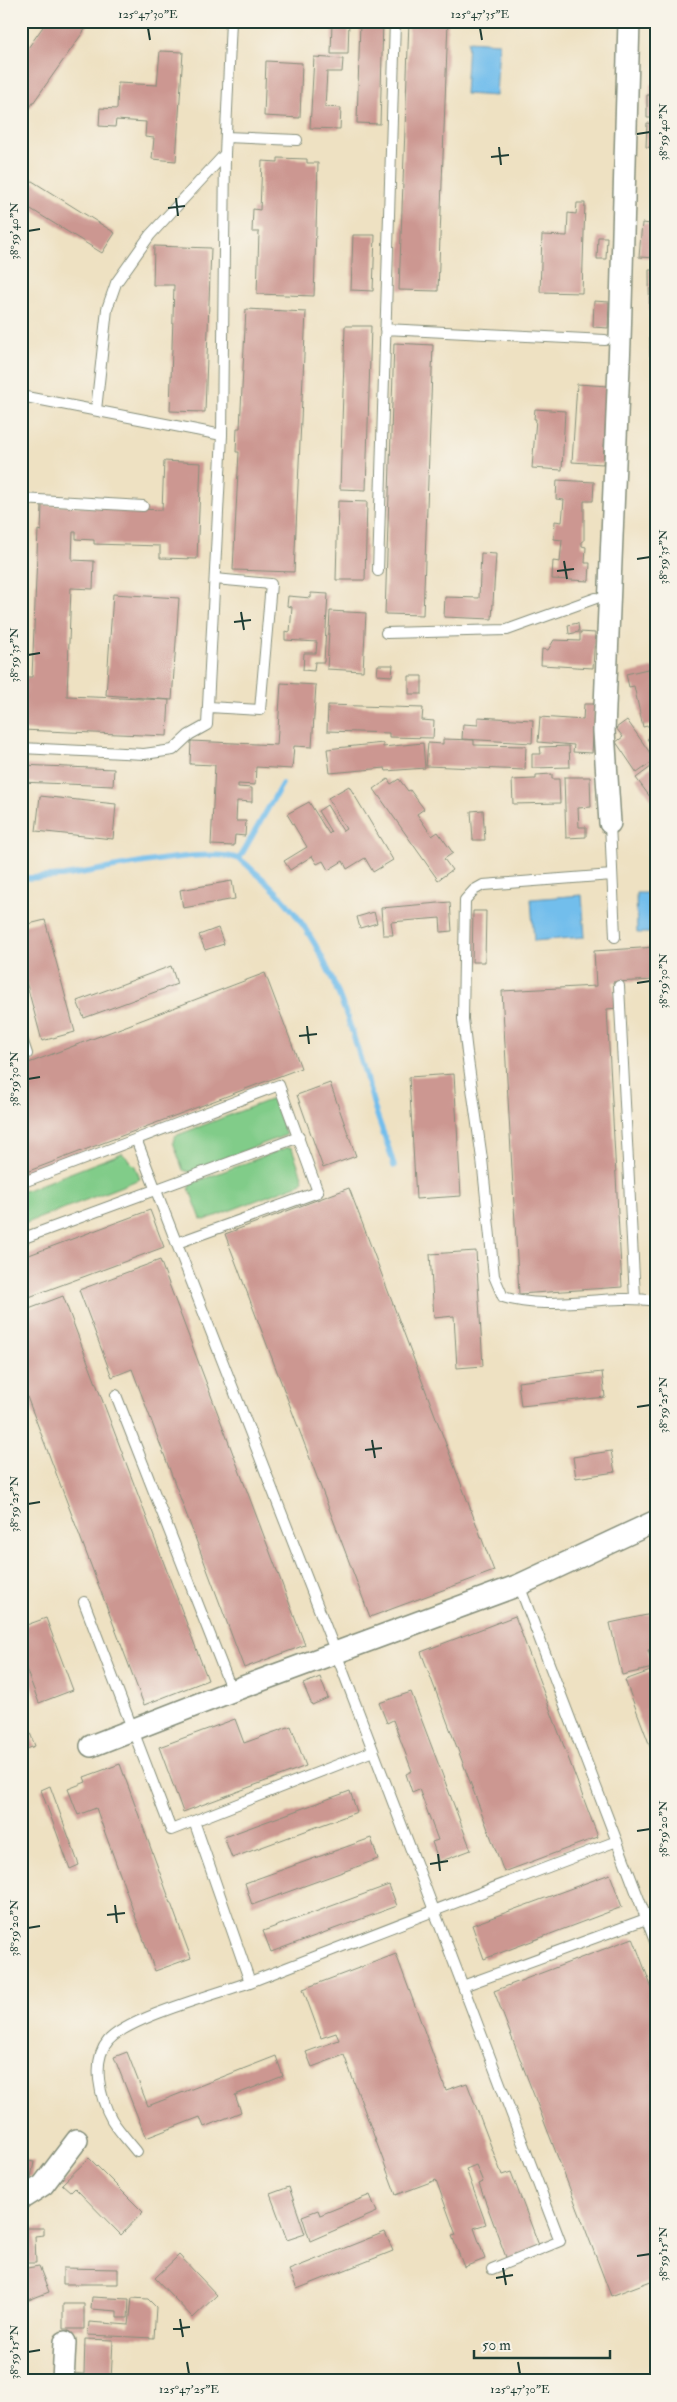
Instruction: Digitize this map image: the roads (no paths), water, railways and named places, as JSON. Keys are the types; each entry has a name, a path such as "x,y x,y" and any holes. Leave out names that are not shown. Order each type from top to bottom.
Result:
{"street":[{"path":"610,823 604,731 603,595 613,340 629,21"},
{"path":"91,1746 232,1691 519,1585 656,1521"},
{"path":"21,2199 44,2185 77,2140"},
{"path":"63,2381 65,2342"}],"lane":[{"path":"21,748 144,754 173,750 189,735 207,725 222,435 225,154 231,21"},
{"path":"378,571 395,21"},
{"path":"226,137 297,140"},
{"path":"96,410 106,309 116,282 150,235 225,154"},
{"path":"21,307 21,370"},
{"path":"385,329 613,340"},
{"path":"21,396 222,435"},
{"path":"21,499 143,506"},
{"path":"209,706 260,710 271,584 215,579"},
{"path":"386,633 507,630 603,595"},
{"path":"610,823 615,937"},
{"path":"612,875 484,886 474,890 465,900 463,1018 482,1159 494,1276 503,1297 522,1303 635,1298 656,1301"},
{"path":"619,986 635,1298"},
{"path":"21,1036 27,1054 21,1056"},
{"path":"21,1183 279,1085 318,1192 177,1244"},
{"path":"21,1239 298,1137"},
{"path":"136,1139 336,1653 560,2241 492,2269"},
{"path":"116,1394 232,1691"},
{"path":"519,1585 656,1944"},
{"path":"84,1602 171,1830 373,1751"},
{"path":"194,1821 250,1982"},
{"path":"138,2152 112,2119 101,2092 99,2070 100,2055 108,2041 130,2024 250,1982 433,1909 617,1841"},
{"path":"463,1986 646,1919"}],"water":[{"path":"468,41 499,43 496,96 465,94"},
{"path":"636,893 656,893 656,933 637,933"},
{"path":"582,895 585,937 534,941 531,899"}],"waterway":[{"path":"239,859 282,784"},
{"path":"21,878 63,876 180,857 204,855 224,856 239,859 243,862 281,896 301,922 319,951 346,1012 394,1166"}]}
